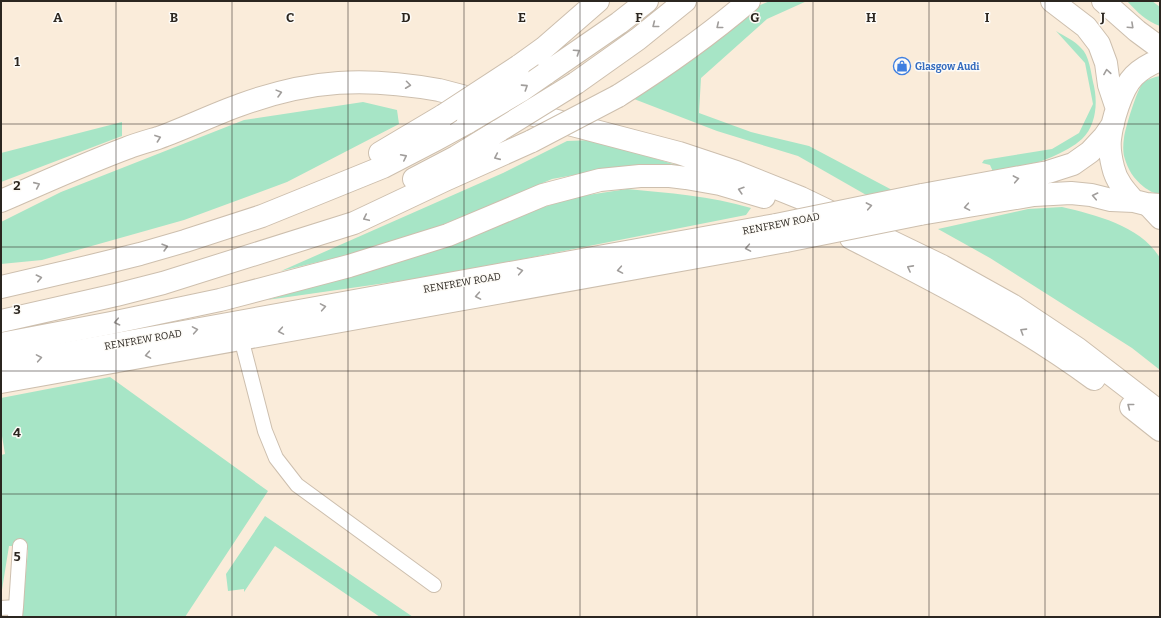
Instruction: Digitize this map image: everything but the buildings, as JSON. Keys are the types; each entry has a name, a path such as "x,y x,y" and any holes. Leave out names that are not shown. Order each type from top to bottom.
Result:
{"main road":[{"path":"262,216 373,157 444,115 544,48 598,1"},
{"path":"1,287 140,254 192,239 262,216 383,167 468,122 522,90 606,32 647,1"},
{"path":"215,266 350,210 413,180 456,157 576,83 638,39 685,1"},
{"path":"1,320 116,296 163,283 354,223 532,141 618,96 662,68 749,1"},
{"path":"921,205 1048,172 1073,164 1093,149 1115,117 1106,63 1099,44 1086,27 1052,1"},
{"path":"1103,1 1137,31 1160,48"},
{"path":"1150,207 1123,189 1113,168 1109,141 1115,117 1126,87 1133,77 1151,64 1160,60"},
{"path":"1,201 85,165 128,148 159,138 240,105 301,87 321,84 374,82 412,85 440,90 679,153 736,172 801,198 942,266 1006,302 1078,349 1160,412"},
{"path":"1,344 111,323 212,301 349,266 448,235 543,195 567,188 600,180 670,176 720,184 768,198 852,238 960,294 1017,328 1074,365 1160,430"},
{"path":"921,205 1071,193 1091,195 1150,207"},
{"name":"RENFREW ROAD","path":"1,382 241,338 921,205"},
{"name":"RENFREW ROAD","path":"1,365 781,233"}],"street":[{"path":"241,338 265,431 276,458 284,469 297,485 434,584"},
{"path":"1,608 15,612 20,546"}],"green space":[{"path":"770,1 807,1 767,19 701,78 699,113 751,132 809,146 894,191 868,196 798,156 717,131 634,99 755,7"},
{"path":"1127,1 1152,1 1160,7 1160,26 1150,22 1142,16"},
{"path":"1056,31 1079,45 1088,59 1096,97 1095,112 1091,127 1082,139 1063,152 995,176 990,165 982,163 984,160 1052,149 1079,133 1093,104 1085,63"},
{"path":"1160,76 1160,194 1153,193 1140,184 1134,177 1129,170 1124,156 1123,147 1129,118 1143,83 1147,80"},
{"path":"363,102 397,110 399,124 287,182 184,220 42,260 1,264 1,222 61,192 244,120"},
{"path":"122,122 122,136 1,182 1,153"},
{"path":"593,140 710,175 596,171 552,179 414,236 380,247 281,271 503,173 567,141"},
{"path":"627,189 705,198 751,208 746,215 442,275 267,300 456,244 535,210 575,197"},
{"path":"1062,207 1103,218 1130,230 1152,247 1160,258 1160,370 1132,348 990,258 938,229 1028,209"},
{"path":"110,377 268,491 185,617 22,617 28,550 20,546 9,546 1,596 1,455 5,454 1,430 1,398"},
{"path":"265,516 413,617 380,617 275,546 244,592 244,589 228,591 226,574"}],"place":[{"name":"Glasgow Audi","path":"902,66"}]}
